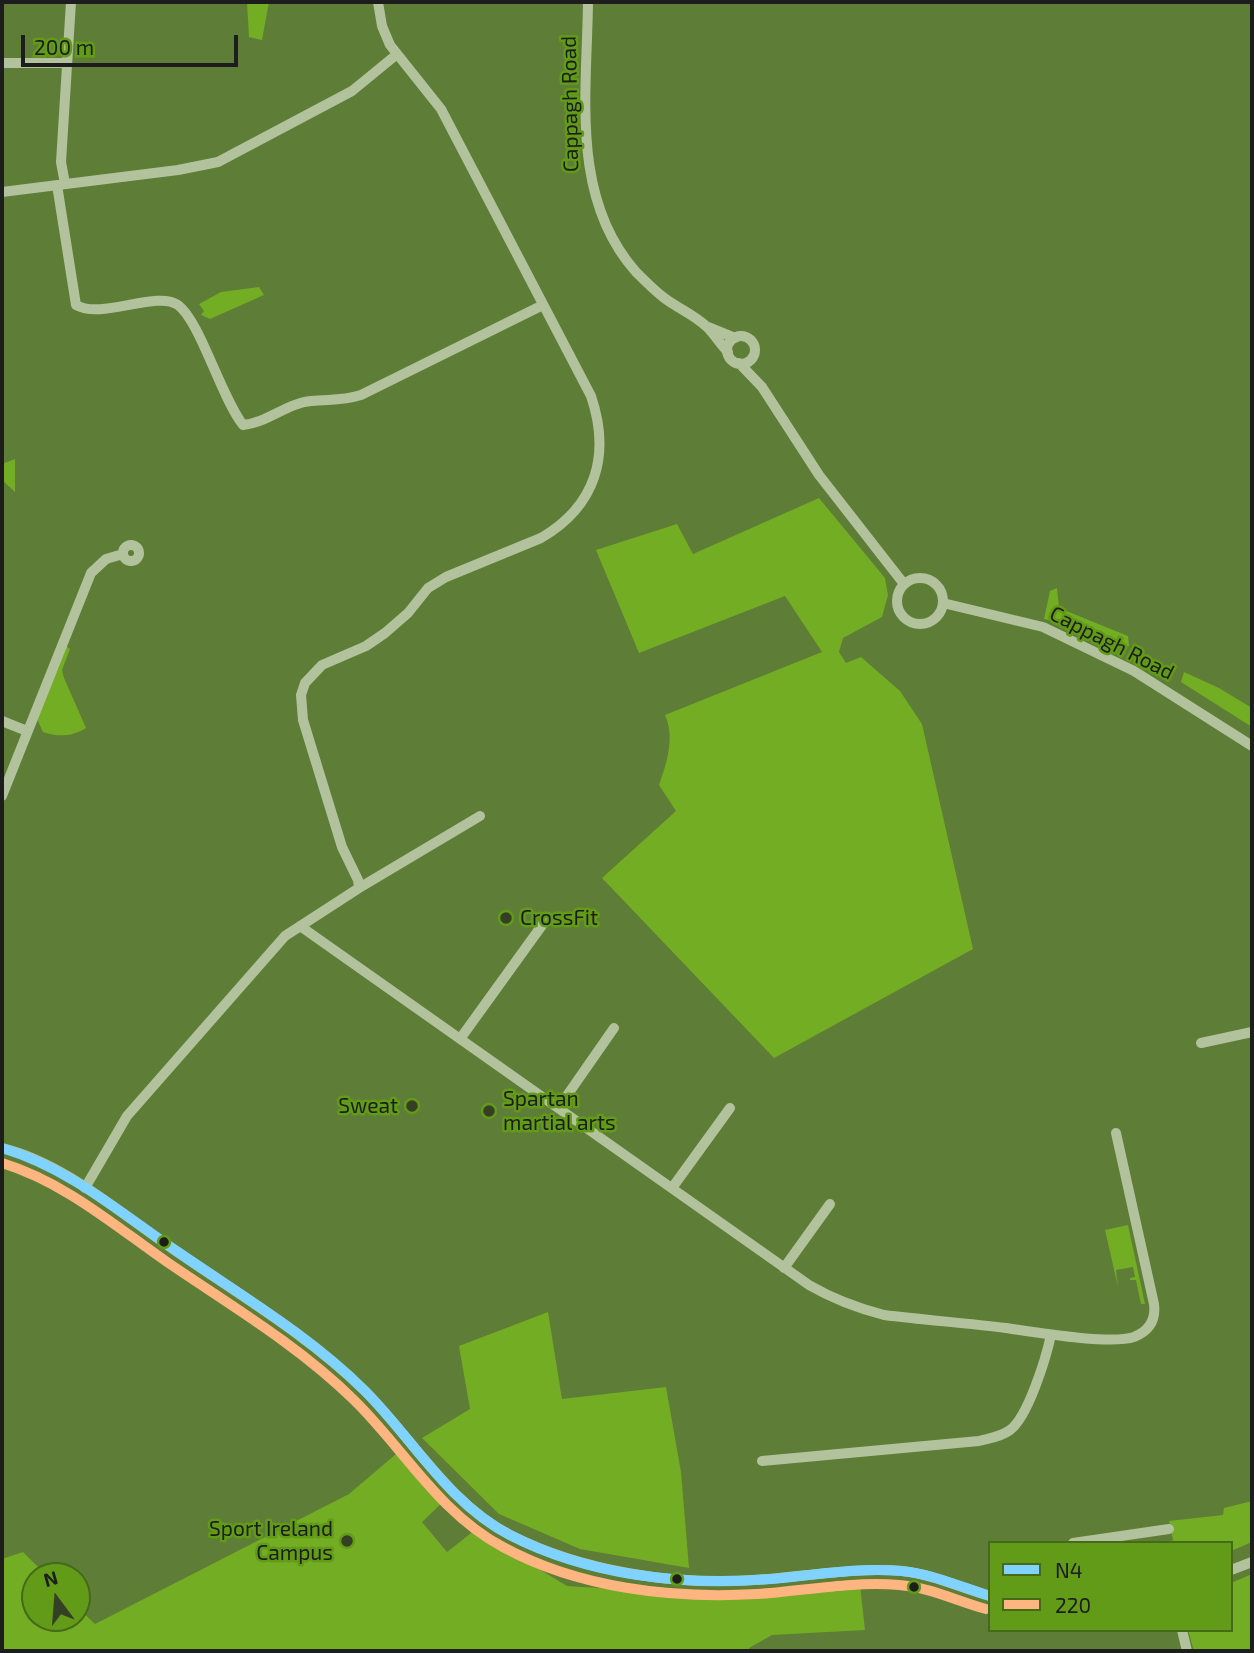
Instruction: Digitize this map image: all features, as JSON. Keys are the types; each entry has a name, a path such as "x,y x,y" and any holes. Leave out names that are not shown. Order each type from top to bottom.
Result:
{"street":[{"path":"71,2 61,184 76,305 87,310 159,301 176,303 185,312 199,337 219,382 243,425 252,424 292,406 312,401 343,401 361,395 543,305"},
{"path":"359,888 342,846 307,732 301,707 305,683 322,665 366,646 385,633 408,612 428,588 446,577 555,530 581,504 591,488 600,446 600,427 591,396 441,109 396,55 382,26 378,2"},
{"name":"Cappagh Road","path":"588,2 588,169 605,226 637,272 663,297 707,327 735,338 750,340 755,347 753,357 762,387"},
{"path":"2,192 178,170 218,162 352,91 396,55"},
{"path":"2,63 67,63"},
{"name":"Cappagh Road","path":"707,327 731,359 739,363 762,387 819,475 904,583"},
{"path":"728,352 730,343 735,338"},
{"path":"739,363 747,362 753,357"},
{"path":"2,796 91,573 106,559 123,554"},
{"path":"918,578 927,579 939,588 943,603 940,612 928,623 906,620 898,609 896,601 904,583 918,578"},
{"name":"Cappagh Road","path":"943,603 1042,627 1135,671 1252,746"},
{"path":"2,721 27,731"},
{"path":"85,1188 127,1116 285,936 359,888 481,816"},
{"path":"460,1039 548,917"},
{"path":"300,926 784,1268 827,1295 863,1310 884,1315 1051,1335 1129,1338 1147,1330 1154,1319 1154,1304 1116,1133"},
{"path":"559,1107 614,1028"},
{"path":"1200,1043 1252,1032"},
{"path":"672,1188 730,1108"},
{"path":"2,1148 45,1164 85,1188 306,1340 367,1393 397,1430 473,1511 507,1533 540,1549 572,1561 625,1572 710,1581 751,1581 866,1571 904,1571 988,1595"},
{"path":"784,1268 830,1204"},
{"path":"762,1461 979,1441 1003,1435 1021,1420 1048,1351 1051,1335"},
{"path":"1087,1541 1164,1530 1162,1541"},
{"path":"1233,1569 1252,1562"},
{"path":"1182,1632 1187,1651"}],"green space":[{"path":"247,2 269,2 262,40 249,37"},
{"path":"259,287 264,295 210,319 201,315 204,311 199,304 221,292"},
{"path":"15,459 15,492 2,480 2,464"},
{"path":"819,498 885,578 888,595 882,617 843,638 839,652 846,663 861,657 900,691 922,724 973,949 774,1058 602,878 676,811 659,785 670,741 665,715 822,652 785,596 639,653 596,550 677,524 693,554"},
{"path":"1057,588 1059,608 1128,636 1129,646 1114,649 1081,630 1044,619 1050,591"},
{"path":"66,646 70,649 62,670 86,728 70,735 54,735 43,732 37,719"},
{"path":"1184,672 1219,688 1252,708 1252,727 1181,682"},
{"path":"1128,1225 1145,1304 1141,1304 1136,1280 1130,1280 1135,1277 1133,1267 1116,1270 1118,1287 1105,1230"},
{"path":"548,1312 562,1399 666,1387 681,1472 689,1568 580,1549 499,1514 422,1438 470,1409 459,1346"},
{"name":"Sport Ireland Campus","path":"402,1449 446,1499 422,1522 447,1552 475,1530 567,1586 762,1598 860,1585 865,1630 772,1635 749,1648 749,1651 2,1651 2,1559 23,1552 33,1562 21,1562 21,1632 91,1632 91,1620 95,1624 349,1494"},
{"path":"1252,1501 1252,1542 1233,1550 1233,1541 1171,1541 1169,1521 1223,1515 1224,1508"},
{"path":"1252,1574 1252,1651 1194,1651 1189,1632 1233,1632 1233,1582"}],"transit line":[{"name":"N4","path":"2,1148 72,1179 299,1334 365,1391 432,1469 468,1506 488,1522 540,1549 604,1569 671,1579 738,1581 886,1570 924,1575 988,1595"},
{"name":"220","path":"2,1163 46,1181 88,1206 310,1361 354,1400 460,1517 480,1533 532,1561 594,1581 659,1592 725,1595 881,1584 932,1591 986,1609"}],"place":[{"name":"CrossFit","path":"506,918"},
{"name":"Sweat","path":"412,1106"},
{"name":"Spartan martial arts","path":"489,1111"},
{"name":"Sport Ireland Campus","path":"347,1541"}]}
